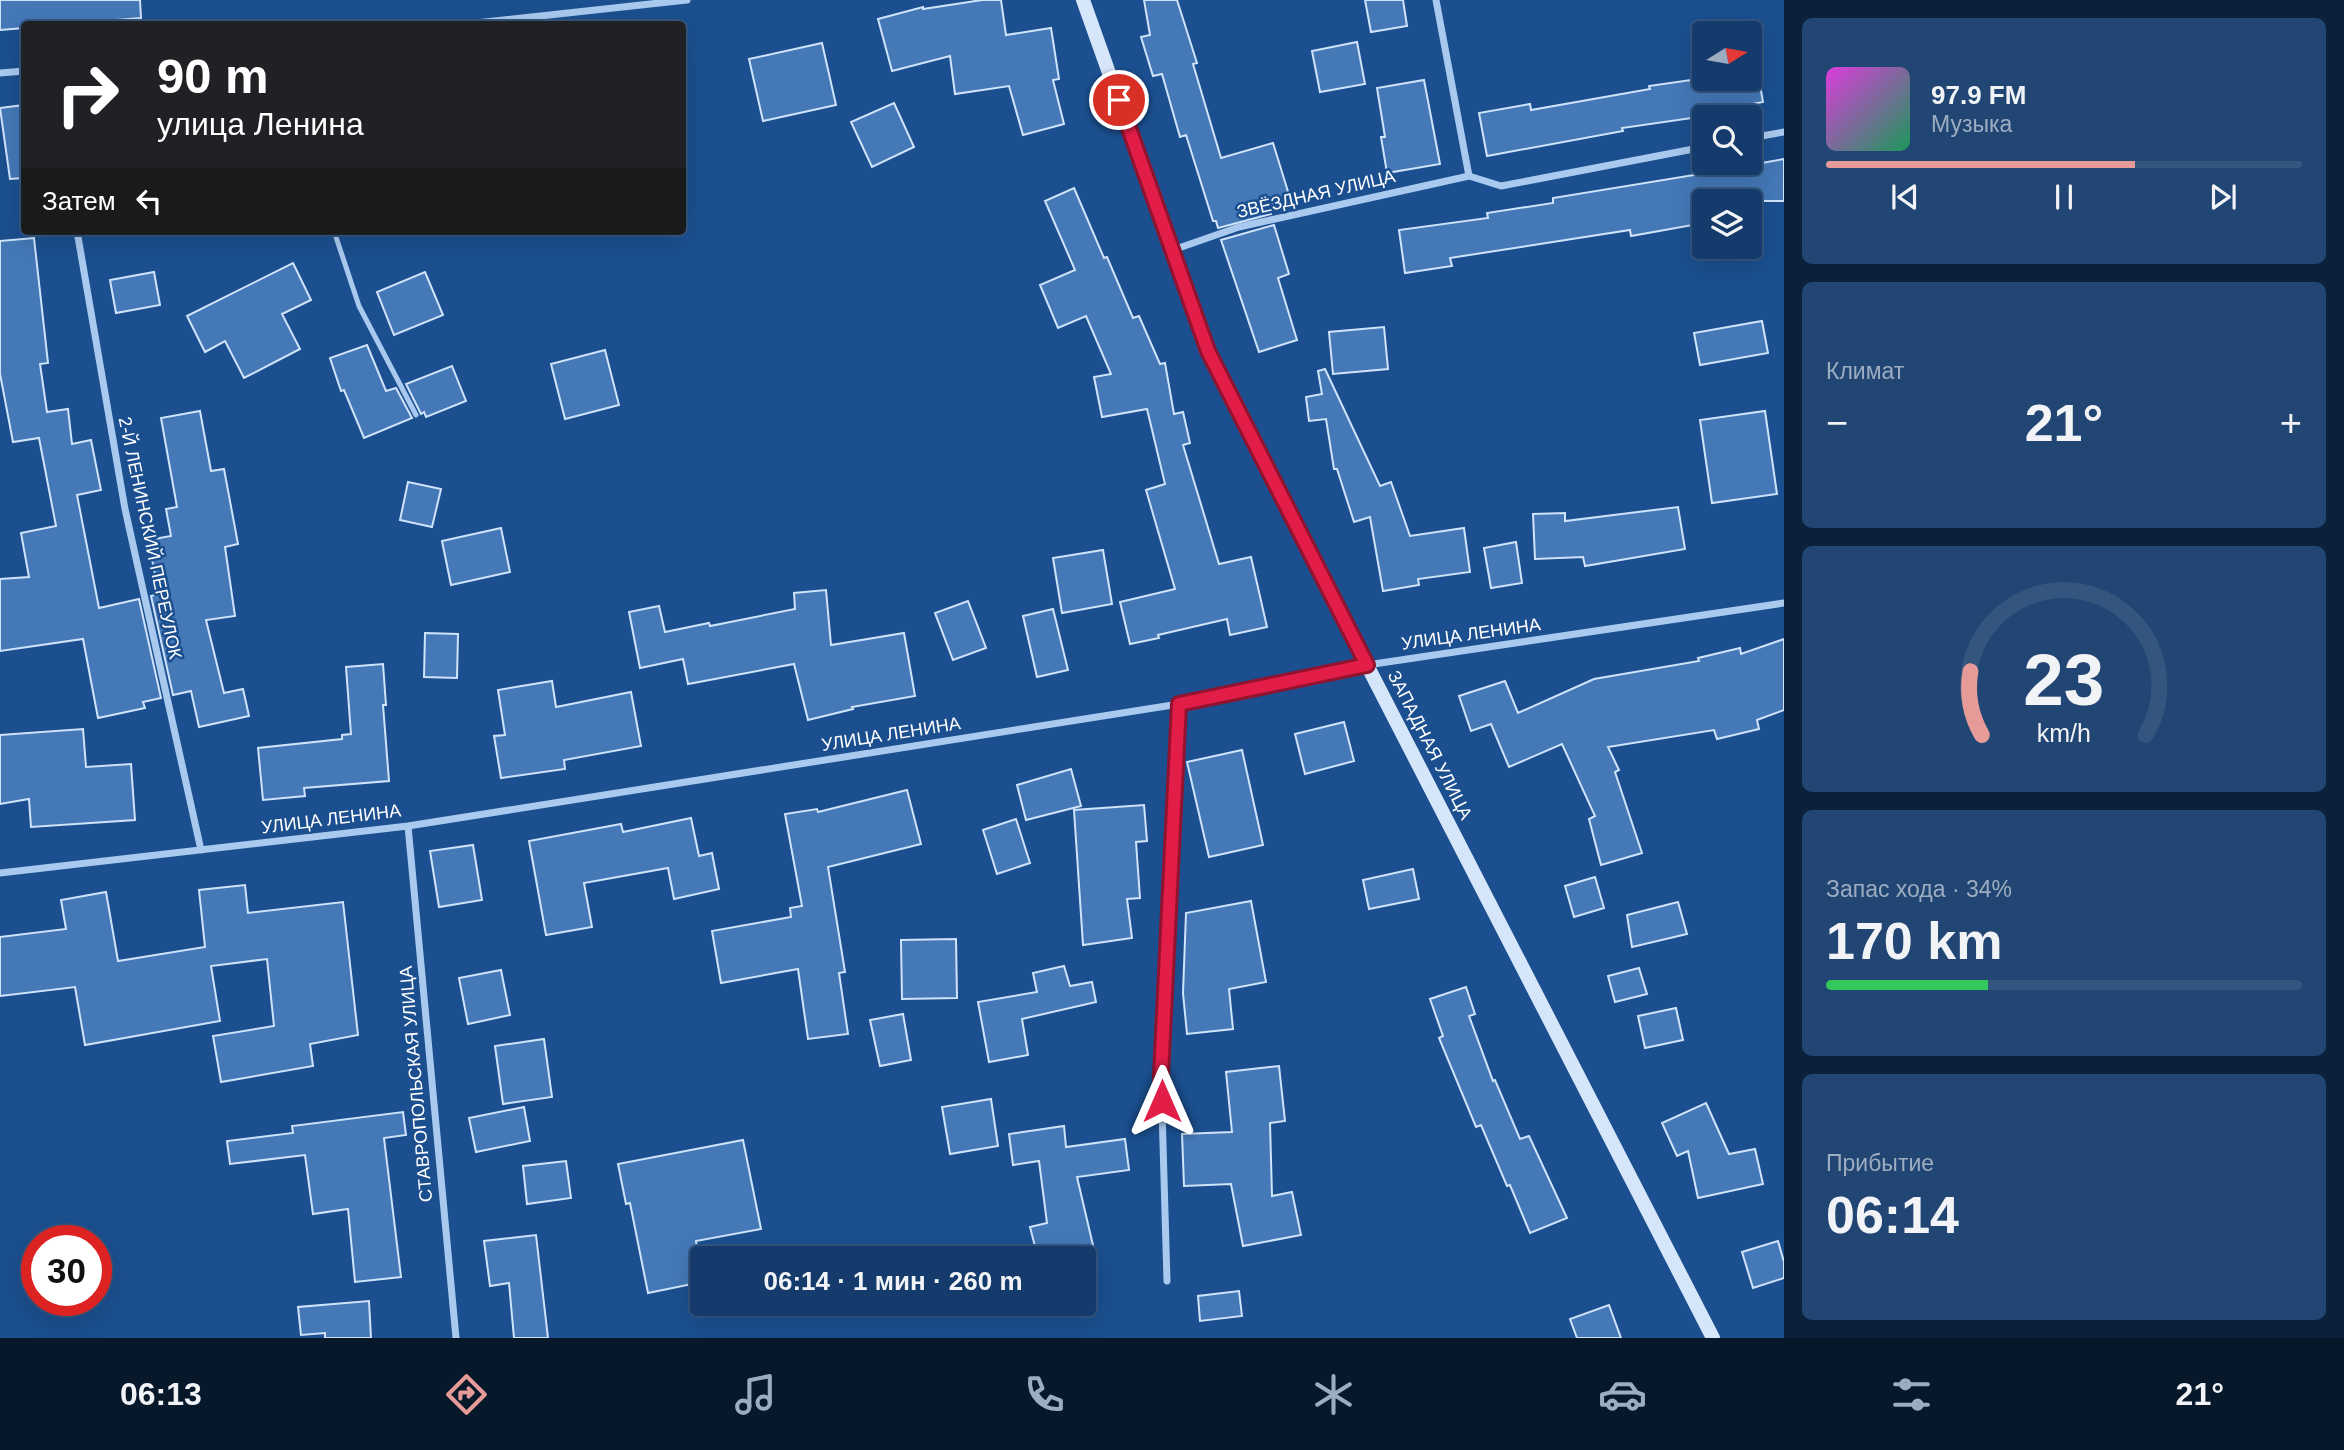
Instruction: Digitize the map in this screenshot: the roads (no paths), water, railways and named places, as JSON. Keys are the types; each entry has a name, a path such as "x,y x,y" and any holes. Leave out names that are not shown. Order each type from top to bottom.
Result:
{"main road":[{"name":"ЗАПАДНАЯ УЛИЦА","path":"1083,0 1208,351 1713,1338"}],"street":[{"path":"494,21 687,0"},
{"path":"1436,0 1469,176"},
{"path":"0,73 21,71"},
{"path":"1762,136 1784,132"},
{"name":"ЗВЁЗДНАЯ УЛИЦА","path":"1173,250 1240,227 1469,176 1501,186 1692,149"},
{"name":"2-Й ЛЕНИНСКИЙ ПЕРЕУЛОК","path":"78,235 125,509 201,850"},
{"name":"УЛИЦА ЛЕНИНА","path":"0,873 408,826 1179,704 1367,665 1784,603"},
{"path":"1167,1281 1161,1075 1179,704"},
{"name":"СТАВРОПОЛЬСКАЯ УЛИЦА","path":"408,826 456,1338"}],"lane":[{"path":"335,235 359,306 416,415"}]}
